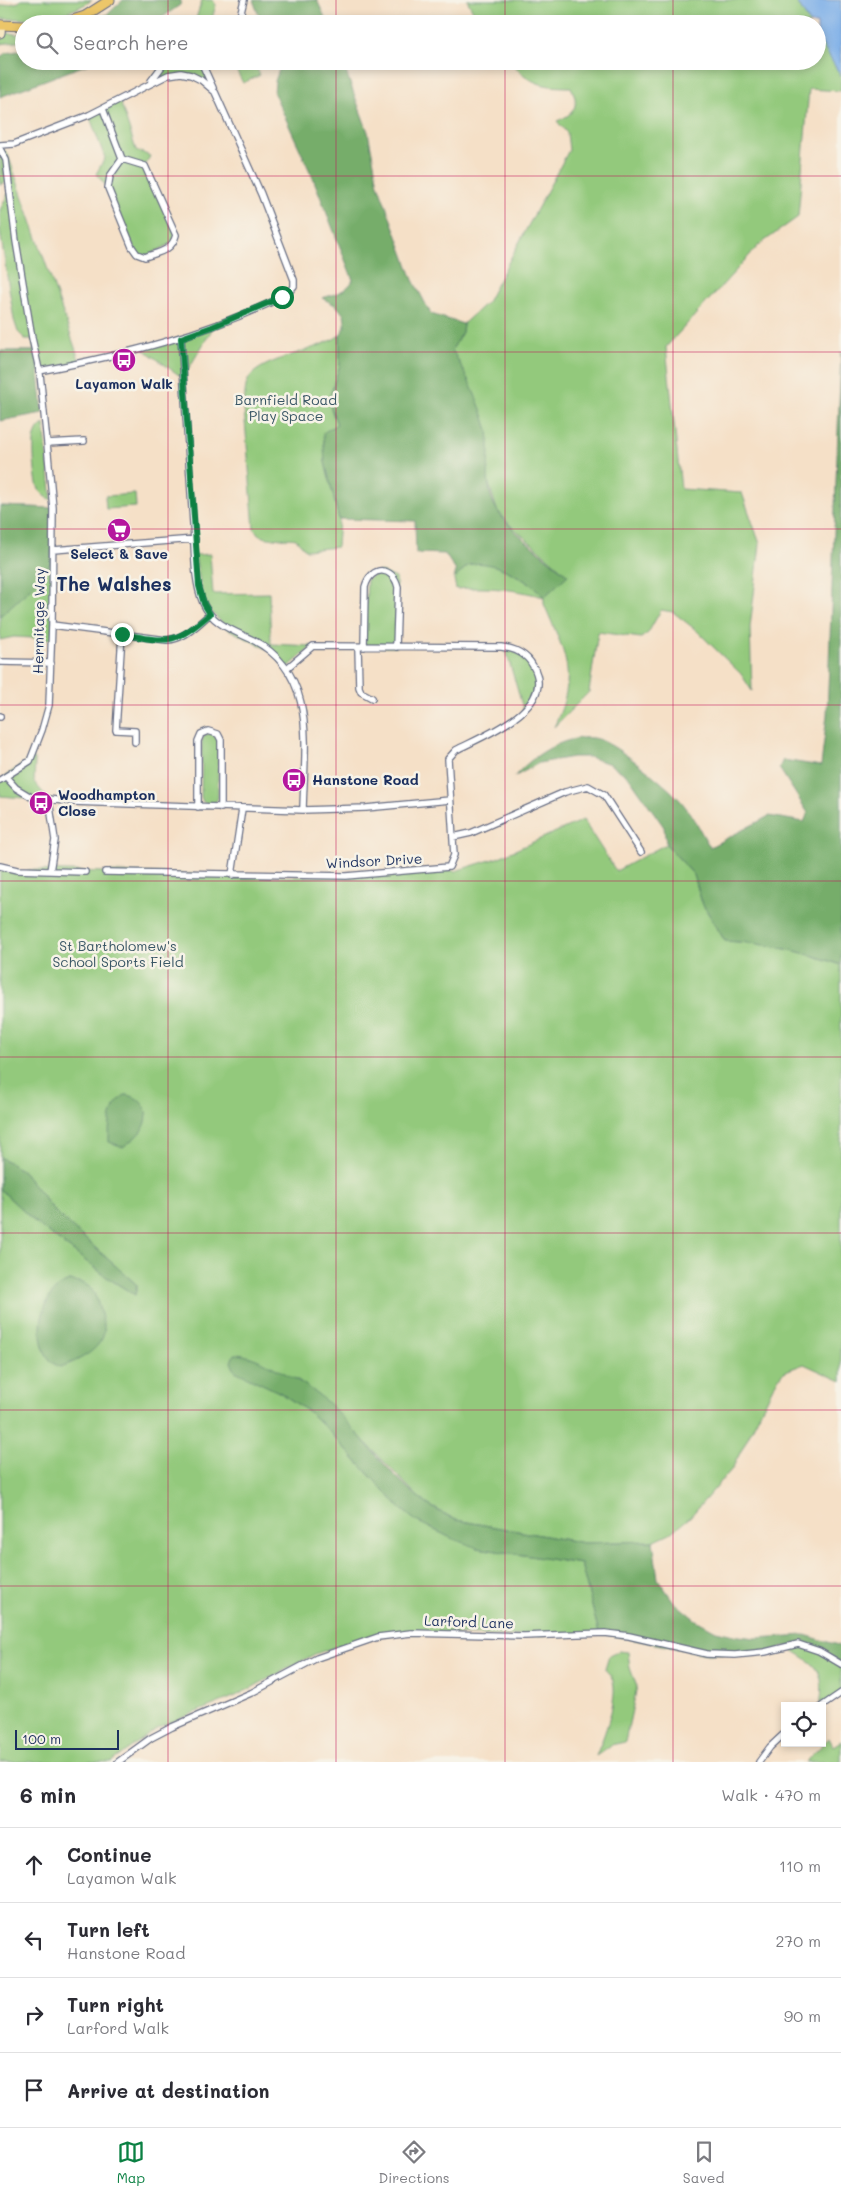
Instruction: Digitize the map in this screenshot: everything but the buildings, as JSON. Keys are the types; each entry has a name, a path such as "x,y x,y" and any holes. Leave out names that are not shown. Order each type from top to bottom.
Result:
{"main road":[{"path":"87,15 110,0"},
{"path":"0,28 15,27"}],"street":[{"path":"240,15 244,0"},
{"path":"149,83 159,70"},
{"path":"39,371 80,364 181,338 212,327 289,293 294,283 293,274 272,220 205,70"},
{"path":"0,145 14,144 32,138 103,109 149,83 168,75 181,74 196,77 215,92"},
{"path":"103,109 122,160"},
{"name":"Hermitage Way","path":"0,149 6,160 21,276 39,371 53,508 51,663 47,712 38,743 30,761 3,779"},
{"path":"122,160 145,166 176,234 174,242 167,249 145,258 137,254 132,247 108,188 110,176 122,160"},
{"path":"181,338 200,596 210,614 228,629 269,650 286,668 299,690 305,717 303,810"},
{"path":"47,443 84,441"},
{"path":"53,550 195,539"},
{"path":"286,668 313,646 361,647 396,647 398,587 396,578 389,573 380,571 373,573 367,579 365,587 361,647 359,687 361,692 372,698"},
{"path":"52,625 158,640 172,640 189,632 210,614"},
{"path":"122,634 116,730 135,731 135,742"},
{"name":"Windsor Drive","path":"105,872 346,876 449,867 452,862 453,837 450,800 450,756 512,721 524,712 536,695 538,686 535,668 523,654 505,647 396,647"},
{"path":"0,662 51,663"},
{"path":"198,807 198,741 201,734 208,731 216,733 221,740 221,808"},
{"path":"3,779 26,795 49,800 198,807 303,810 366,808 450,800"},
{"path":"453,837 471,832 565,792 588,786 604,795 641,852"},
{"path":"49,800 55,840 50,871"},
{"path":"232,875 242,809"},
{"path":"0,866 17,870 85,872"},
{"name":"Larford Lane","path":"118,1762 150,1738 172,1727 251,1693 317,1658 378,1637 411,1633 524,1636 605,1633 707,1654 735,1656 765,1652 798,1644 820,1650 841,1664"},
{"path":"826,1703 841,1693"},
{"path":"759,1762 770,1747 781,1737"}],"green space":[{"path":"21,0 92,0 70,11 55,15 15,15 15,19 0,19 0,6"},
{"path":"123,0 181,0 180,5 166,15 106,15"},
{"path":"202,0 213,0 216,5 213,15 197,15"},
{"path":"253,0 317,0 324,15 259,15"},
{"path":"467,0 796,0 805,15 475,15"},
{"path":"0,32 15,34 15,42 0,44"},
{"path":"826,51 841,76 841,91 809,89 798,217 759,245 666,347 681,489 742,493 760,544 750,627 752,691 741,674 696,630 673,612 661,610 648,633 641,638 598,632 589,692 554,727 562,709 566,692 566,664 558,637 544,604 544,597 500,589 456,589 454,579 469,565 478,563 506,570 539,590 568,575 511,526 497,510 487,478 487,428 464,371 452,350 462,332 463,324 487,302 569,150 567,133 557,121 572,112 574,108 575,99 571,87 544,85 518,70 826,70"},
{"path":"15,52 15,70 72,70 0,97 0,57 6,53"},
{"path":"159,70 205,70 215,92 198,79 184,75 177,75 149,83"},
{"path":"236,70 258,70 260,75 243,83"},
{"path":"279,70 345,70 368,132 378,184 413,280 431,314 463,324 462,332 452,350 472,387 487,427 489,437 488,478 492,499 497,510 511,527 568,575 544,597 521,578 499,567 488,564 478,563 469,565 454,579 456,571 445,554 416,553 415,521 339,519 325,462 323,433 337,424 328,401 340,365 340,335 345,327 345,321 344,315 337,306 322,298 344,290 353,280 313,178 274,93 275,81"},
{"path":"120,101 136,150 150,156 145,166 176,235 174,242 145,257 137,254 108,188 96,174 105,158 89,115"},
{"path":"0,145 8,155 80,362 39,371 0,421 0,351 34,351 32,339 25,339 18,332 14,320 0,231 0,210 9,192 7,181 0,185"},
{"path":"213,328 183,378 143,349"},
{"name":"Barnfield Road Play Space","path":"340,335 340,365 328,401 337,424 325,462 339,519 337,547 306,550 296,539 267,538 257,533 254,528 244,409 245,389 249,378 266,365 319,346"},
{"path":"0,351 34,351 38,362 43,413 0,421"},
{"path":"841,352 841,965 784,948 725,941 702,903 694,875 666,844 664,827 629,777 610,764 589,757 573,757 539,763 514,777 521,769 549,748 571,740 593,738 601,740 625,754 672,792 688,810 710,847 769,816 804,822 808,813 779,768 783,760 821,766 827,715"},
{"path":"44,424 52,500 39,489 35,469 34,440 37,430"},
{"path":"135,494 136,507 106,509 105,496"},
{"path":"0,506 53,508 52,639 14,637 0,640 0,616 13,603"},
{"path":"0,506 53,508 51,562 41,579 0,616"},
{"path":"210,554 213,594 269,593 271,644 313,646 287,668 269,650 228,629 204,604 195,555"},
{"path":"380,571 396,578 396,647 364,647 367,579"},
{"path":"505,647 530,660 538,686 524,712"},
{"path":"210,733 216,736 218,740 218,798 215,803 208,804 203,802 201,797 202,741 204,735"},
{"path":"32,757 35,761 34,782 49,800 0,796 0,780"},
{"name":"St Bartholomew's School Sports Field","path":"583,820 616,871 666,844 694,875 702,903 725,941 784,948 841,965 841,1381 804,1364 783,1372 774,1385 732,1469 689,1518 670,1533 653,1541 584,1543 456,1520 423,1502 337,1413 297,1379 251,1378 281,1393 309,1412 400,1508 432,1529 478,1548 581,1564 599,1633 524,1636 411,1633 362,1638 315,1654 236,1696 159,1727 111,1762 0,1762 0,1189 36,1223 108,1278 135,1295 137,1285 56,1213 23,1171 0,1157 0,871 28,875 28,870 303,877 443,869 455,871 497,858"},
{"path":"125,1095 140,1101 144,1106 147,1116 142,1130 123,1147 109,1142 109,1129 113,1110"},
{"path":"0,1157 23,1171 56,1213 137,1285 135,1295 108,1278 36,1223 0,1189"},
{"path":"70,1281 84,1284 92,1290 101,1314 104,1333 102,1339 93,1350 80,1359 60,1367 50,1360 44,1350 41,1337 41,1323 44,1309 50,1296 59,1287"},
{"path":"234,1354 264,1362 314,1391 346,1421 409,1489 423,1501 456,1520 584,1543 653,1541 658,1579 674,1602 696,1620 716,1631 739,1636 756,1638 805,1635 838,1645 841,1649 841,1664 828,1655 798,1644 765,1652 707,1654 599,1633 581,1564 478,1548 451,1538 416,1521 400,1508 309,1412 281,1393 235,1371 231,1362"},
{"path":"785,1646 810,1647 841,1664 841,1693 826,1702 820,1702 820,1675 816,1668"},
{"path":"619,1651 628,1652 630,1668 637,1687 625,1742 611,1745 596,1756 610,1717 614,1696 612,1678 605,1669 609,1656"},
{"path":"829,1738 833,1746 841,1741 841,1762 805,1762 820,1747 826,1747 826,1741"}],"water":[{"path":"796,0 841,0 841,76 826,51 826,15 805,15"}],"place":[{"name":"Layamon Walk","path":"124,360"},
{"name":"Select & Save","path":"119,530"},
{"name":"Hanstone Road","path":"294,780"},
{"name":"Woodhampton Close","path":"41,803"}],"district":[{"name":"The Walshes","path":"114,584"}],"route":[{"path":"122,634 158,640 172,640 189,632 210,614 200,596 195,554 181,338 282,297"}]}
